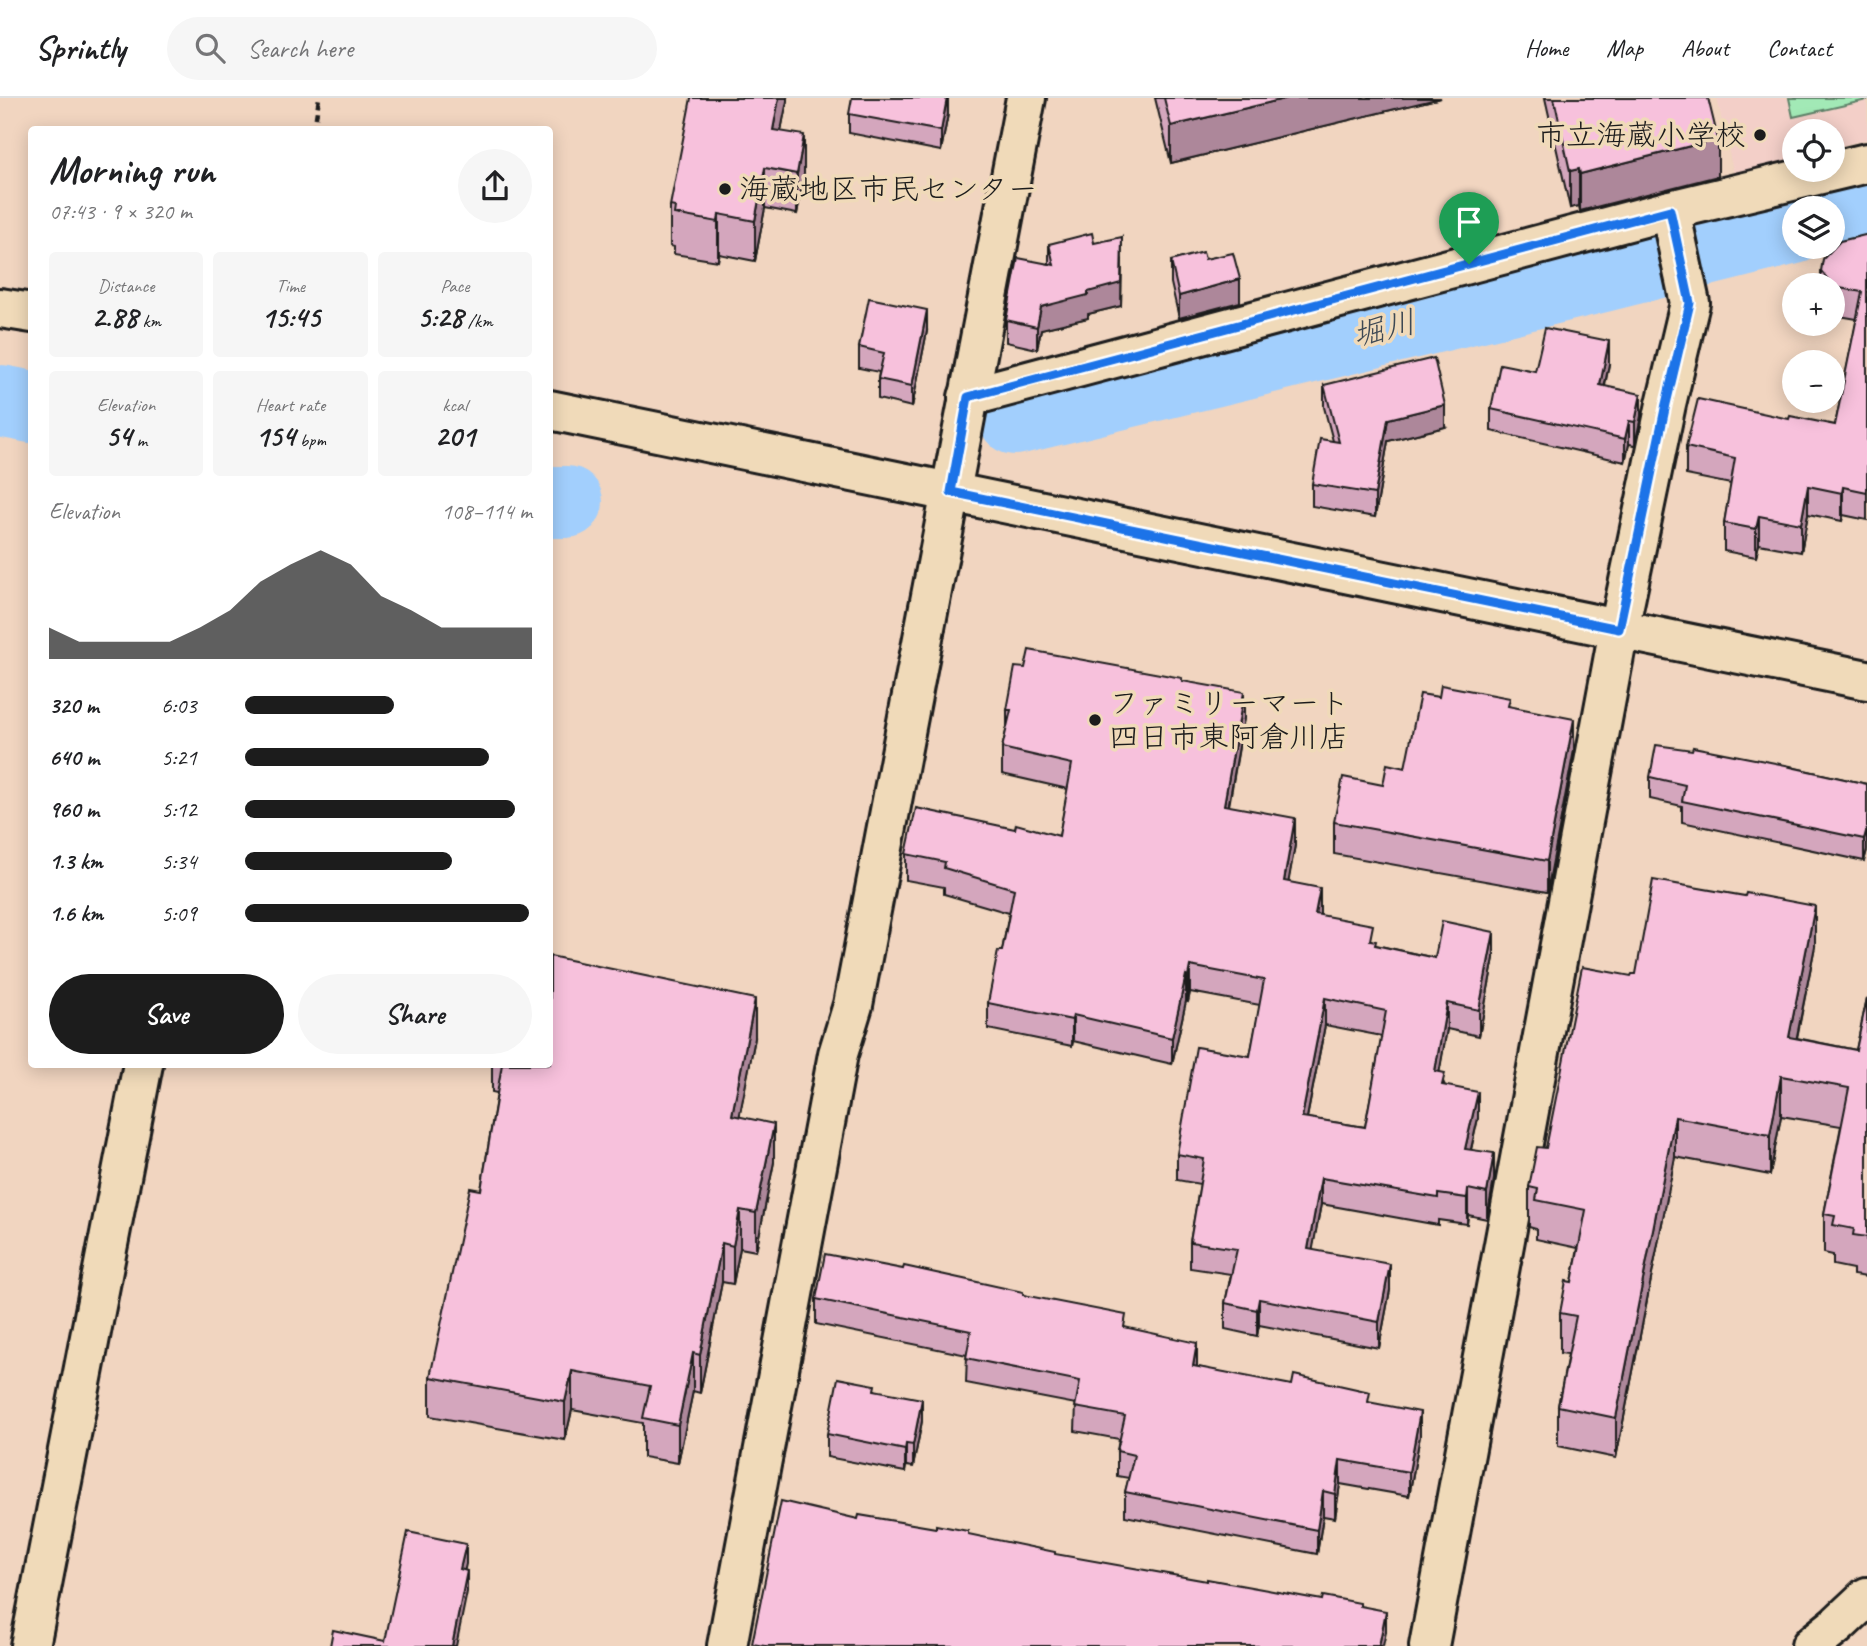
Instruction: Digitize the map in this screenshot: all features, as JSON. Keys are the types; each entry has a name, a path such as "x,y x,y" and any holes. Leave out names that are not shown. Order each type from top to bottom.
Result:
{"street":[{"path":"727,1646 838,1054 853,1005 1026,98"},
{"path":"968,397 1670,212 1867,163"},
{"path":"1429,1646 1619,629 1690,303 1670,212"},
{"path":"0,308 28,312"},
{"path":"553,411 1867,680"},
{"path":"30,1646 141,1068"},
{"path":"1811,1646 1867,1597"}],"path":[{"path":"315,126 319,98"}],"shaded area":[{"name":"市立海蔵小学校","path":"1717,98 1867,98 1867,139 1845,145 1845,119 1782,119 1782,162 1734,175"}],"green space":[{"path":"1789,98 1867,98 1867,100 1793,117"}],"building":[{"name":"海蔵地区市民センター","path":"691,98 779,98 773,130 804,135 797,174 765,168 755,221 719,214 718,222 674,214 675,207 670,206"},
{"path":"852,98 947,98 941,131 849,114"},
{"path":"1164,98 1288,98 1171,126"},
{"path":"1554,98 1708,98 1718,139 1580,174 1579,169 1570,171"},
{"path":"1092,233 1094,243 1122,237 1121,283 1041,307 1037,327 1006,320 1018,258 1054,265 1049,244"},
{"path":"1867,235 1867,492 1843,487 1842,493 1808,486 1801,524 1759,516 1756,529 1724,523 1735,458 1686,447 1698,399 1789,419 1790,416 1835,425 1837,413 1845,413 1845,376 1862,292 1845,289 1845,273 1821,271 1823,259 1845,259 1845,240"},
{"path":"1203,252 1205,259 1233,253 1240,279 1179,296 1171,261"},
{"path":"869,298 927,310 912,386 878,379 884,353 859,347"},
{"path":"1545,328 1609,341 1600,385 1641,394 1635,422 1629,421 1625,439 1491,409 1500,364 1535,371"},
{"path":"1434,358 1445,405 1388,419 1375,494 1312,484 1320,439 1339,442 1324,385"},
{"path":"1029,650 1244,692 1224,805 1295,818 1284,881 1320,888 1315,914 1373,925 1370,940 1376,941 1375,945 1435,958 1442,921 1494,932 1479,1010 1447,1003 1435,1071 1445,1073 1442,1085 1478,1092 1465,1149 1494,1153 1487,1193 1468,1189 1467,1198 1438,1194 1438,1198 1321,1178 1308,1249 1390,1264 1379,1322 1259,1299 1257,1310 1225,1303 1237,1249 1190,1242 1204,1159 1177,1154 1196,1047 1250,1056 1264,980 1190,966 1172,1038 1073,1015 1072,1020 988,1003 1014,889 944,868 945,862 906,854 916,808 1015,829 1016,824 1059,836 1072,764 1002,748 1011,710 1007,710 1015,667 1025,668","holes":["1325,998 1386,1011 1365,1127 1302,1117"]},
{"path":"1441,685 1510,698 1508,706 1574,719 1547,861 1334,822 1343,777 1383,785 1387,764 1405,768 1420,694 1439,697"},
{"path":"1656,745 1692,750 1693,747 1867,784 1867,828 1864,839 1682,801 1685,785 1650,777"},
{"path":"1653,880 1815,906 1789,1037 1856,1050 1867,998 1867,1237 1853,1235 1854,1229 1833,1225 1835,1216 1824,1214 1849,1088 1781,1076 1770,1135 1675,1117 1616,1418 1558,1406 1576,1316 1560,1313 1566,1281 1572,1282 1586,1210 1536,1200 1538,1189 1529,1187 1537,1147 1546,1148 1582,967 1631,976 1636,974"},
{"path":"553,957 755,999 732,1115 774,1124 756,1213 740,1210 733,1246 722,1243 700,1355 693,1353 678,1425 643,1418 650,1386 572,1371 565,1402 430,1377 470,1188 481,1190 501,1068 553,1068"},
{"path":"825,1254 903,1269 904,1266 1023,1292 1023,1295 1126,1315 1124,1327 1197,1343 1193,1366 1292,1385 1294,1375 1370,1392 1368,1402 1420,1412 1409,1472 1340,1460 1335,1494 1323,1491 1317,1530 1125,1492 1134,1455 1117,1451 1125,1416 1075,1407 1080,1381 966,1358 971,1331 816,1299"},
{"path":"838,1378 875,1385 874,1390 922,1399 913,1445 906,1444 905,1450 827,1434"},
{"path":"781,1501 858,1519 859,1515 968,1531 968,1534 1055,1554 1207,1581 1322,1600 1323,1596 1360,1603 1360,1606 1386,1611 1379,1646 752,1644"},
{"path":"408,1532 466,1544 460,1569 467,1571 452,1646 330,1646 333,1630 385,1641"}],"waterway":[{"name":"堀川","path":"1845,215 1867,209"},
{"name":"堀川","path":"1015,419 1782,231"},
{"name":"堀川","path":"0,401 28,406"},
{"name":"堀川","path":"553,502 567,502"}],"place":[{"name":"市立海蔵小学校","path":"1760,135"},
{"name":"海蔵地区市民センター","path":"725,189"},
{"name":"ファミリーマート 四日市東阿倉川店","path":"1095,720"}],"route":[{"path":"1670,210 1690,303 1619,629 951,492 968,397 1469,264 1670,210"}]}
